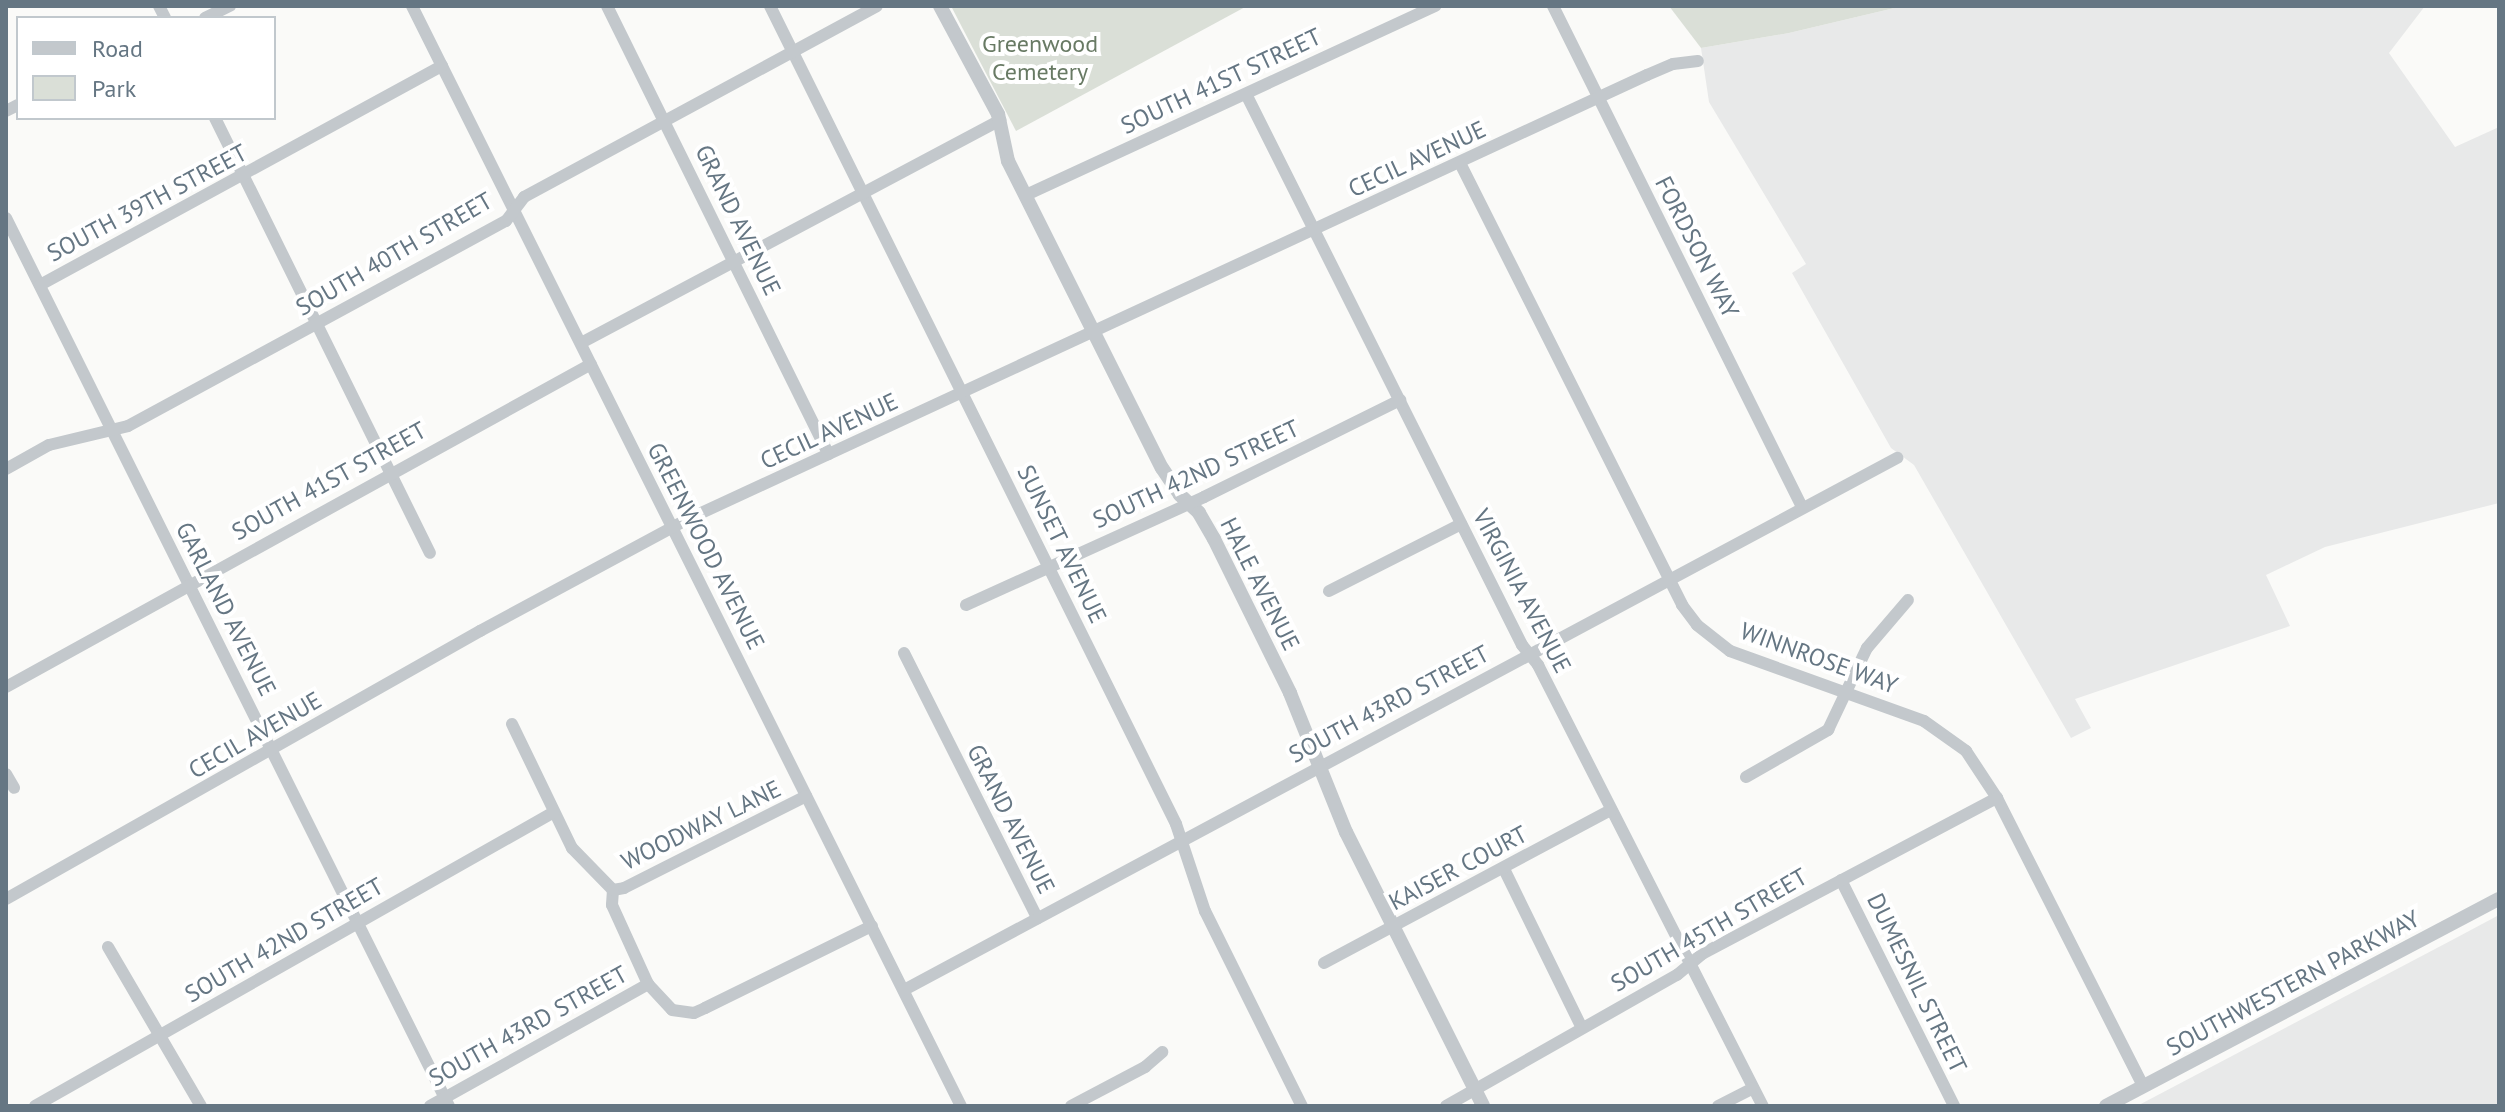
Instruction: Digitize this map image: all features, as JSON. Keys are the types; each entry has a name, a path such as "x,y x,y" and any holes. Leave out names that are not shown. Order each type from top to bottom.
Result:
{"street":[{"path":"209,16 230,6"},
{"name":"GREENWOOD AVENUE","path":"412,6 961,1106"},
{"name":"GRAND AVENUE","path":"607,6 828,454"},
{"name":"SUNSET AVENUE","path":"770,6 1049,567 1181,841 1205,911 1302,1106"},
{"name":"SOUTH 40TH STREET","path":"6,469 49,445 112,431 317,324 506,221 524,197 877,6"},
{"name":"HALE AVENUE","path":"940,6 1000,120 1008,161 1162,468 1207,526 1257,626 1394,927 1483,1106"},
{"name":"SOUTH 41ST STREET","path":"1026,195 1435,6"},
{"name":"FORDSON WAY","path":"1553,6 1802,507"},
{"name":"CECIL AVENUE","path":"6,899 273,751 467,638 673,527 1673,64 1698,61"},
{"name":"SOUTH 39TH STREET","path":"40,285 442,66"},
{"name":"VIRGINIA AVENUE","path":"1246,94 1461,524 1763,1106"},
{"path":"216,120 430,553"},
{"path":"581,343 1000,120"},
{"name":"WINNROSE WAY","path":"1460,163 1668,580 1697,625 1730,651 1909,715 1944,732 1972,758 1997,798 2143,1086"},
{"name":"GARLAND AVENUE","path":"6,218 447,1102"},
{"name":"SOUTH 39TH STREET","path":"6,251 18,243"},
{"name":"SOUTH 41ST STREET","path":"6,687 188,583 591,364"},
{"name":"SOUTH 42ND STREET","path":"966,605 1189,503 1400,400"},
{"name":"SOUTH 43RD STREET","path":"904,990 1897,458"},
{"path":"1329,591 1461,524"},
{"path":"1746,777 1820,737 1833,724 1867,648 1908,600"},
{"name":"GRAND AVENUE","path":"904,653 1037,918"},
{"path":"512,724 576,853 613,890 612,905 648,984 664,1004 679,1012 705,1008 872,926"},
{"path":"6,774 14,788"},
{"name":"WOODWAY LANE","path":"613,890 624,888 806,796"},
{"name":"SOUTH 45TH STREET","path":"1446,1106 1677,975 1691,963 1997,798"},
{"name":"KAISER COURT","path":"1324,963 1611,810"},
{"name":"SOUTH 42ND STREET","path":"35,1106 554,812"},
{"path":"1504,869 1582,1028"},
{"name":"DUMESNIL STREET","path":"1841,880 1954,1106"},
{"name":"SOUTHWESTERN PARKWAY","path":"2106,1106 2499,899"},
{"path":"108,947 201,1106"},
{"name":"SOUTH 43RD STREET","path":"430,1106 447,1102 648,984"},
{"path":"1071,1106 1145,1067 1162,1052"},
{"path":"1718,1106 1753,1088"}],"shaded area":[{"path":"1903,6 2425,6 2389,53 2455,147 2499,127 2499,503 2325,547 2266,575 2290,626 2075,699 2091,728 2071,738 1914,465 1891,448 1792,273 1806,264 1709,102 1701,48 1789,33"},
{"path":"2499,915 2499,1106 2137,1106 2454,939"}],"green space":[{"name":"Greenwood Cemetery","path":"951,6 1247,6 1016,131"},
{"path":"1669,6 1903,6 1789,33 1701,48"}]}
